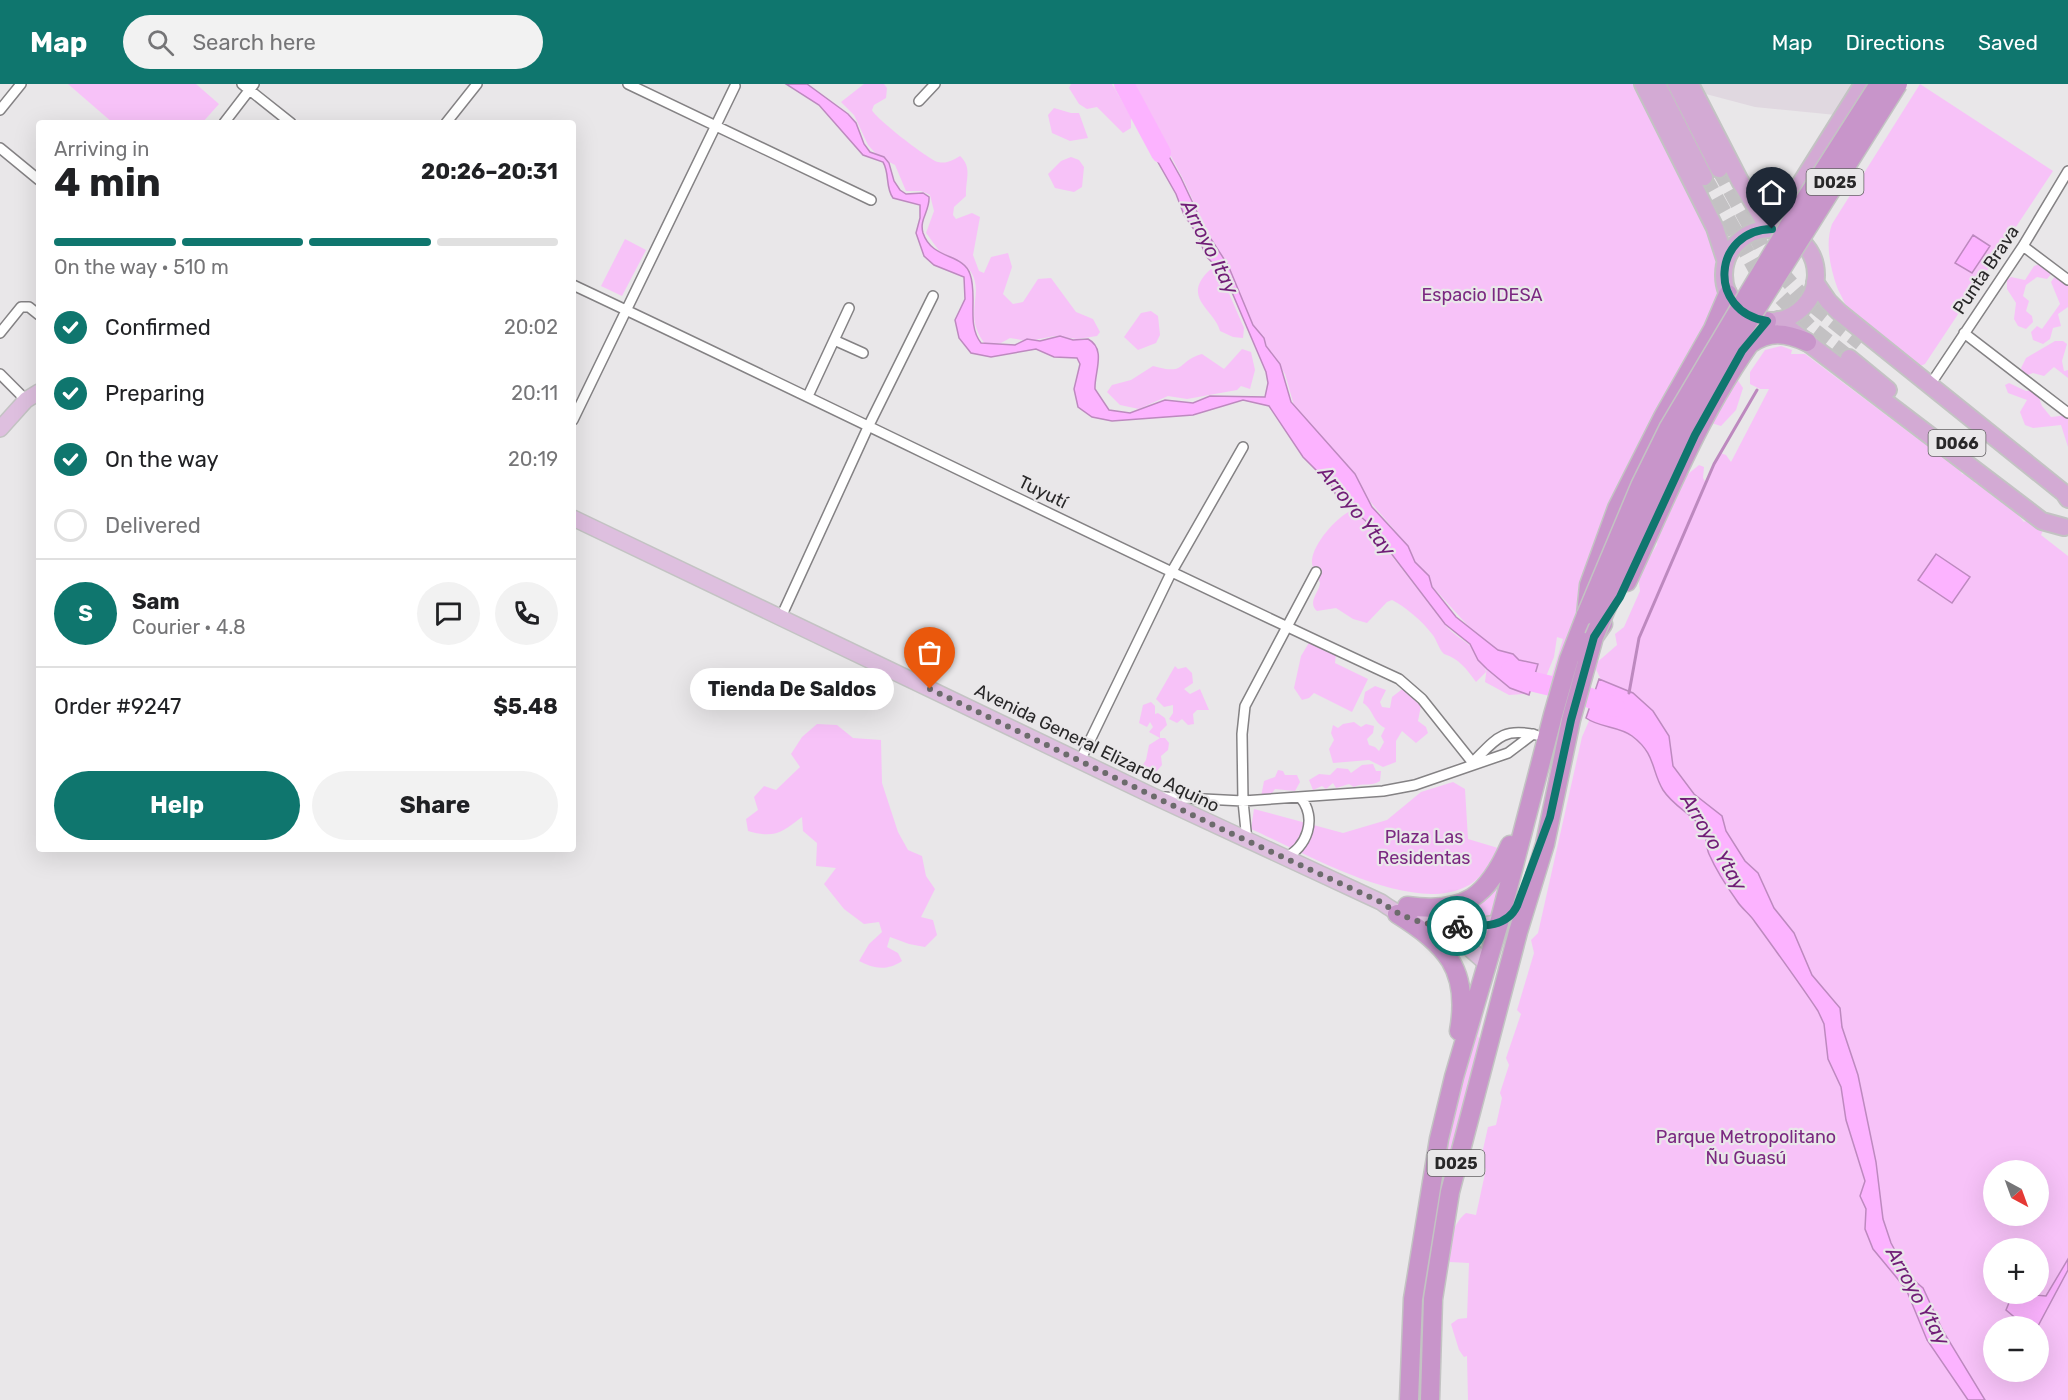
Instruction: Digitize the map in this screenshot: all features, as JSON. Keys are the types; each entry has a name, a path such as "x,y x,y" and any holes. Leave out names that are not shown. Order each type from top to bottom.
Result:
{"highway":[{"path":"1643,84 1715,228 1726,262"},
{"path":"1657,84 1711,173 1676,84"},
{"path":"1690,84 1746,192 1771,229"},
{"path":"1771,229 1863,84"},
{"name":"D025","path":"1409,1400 1418,1265 1439,1139 1454,1077 1488,965 1528,812 1540,736 1552,715 1569,659 1586,615 1640,486 1669,427 1794,217 1879,84"},
{"name":"D025","path":"1430,1400 1430,1339 1437,1267 1460,1147 1518,932 1545,844 1571,720 1594,637 1669,464 1716,373 1898,84"},
{"path":"1594,637 1620,597 1675,474 1742,351 1772,321 1799,311 1812,293 1815,282 1812,245 1817,226 1907,84"},
{"path":"1746,192 1769,205 1787,200 1797,189"},
{"path":"1813,258 1797,238 1771,229 1753,232 1739,241 1726,262 1724,273 1728,294 1733,303 1748,316 1772,321 1807,342 2042,521 2066,529"},
{"path":"1815,282 1827,301 1839,312 2064,493 2068,499"},
{"path":"1586,615 1589,585 1617,508 1672,400 1713,329 1728,294"},
{"path":"1742,351 1763,336 1776,333 1789,334 1807,342"},
{"name":"D066","path":"1861,343 2068,505"},
{"name":"D066","path":"1849,358 2066,529"},
{"path":"1402,910 1446,908 1460,904 1482,890 1500,868 1528,812"},
{"path":"1499,923 1514,913 1550,817"},
{"path":"1402,910 1444,948 1460,979 1462,1016 1454,1077"},
{"path":"1460,1147 1463,1117 1495,984 1488,965"}],"main road":[{"path":"0,429 26,400 36,394"},
{"name":"Avenida General Elizardo Aquino","path":"576,519 1247,841 1402,910"},
{"path":"1402,910 1424,912 1445,926 1488,965"},
{"path":"1445,926 1499,923"}],"street":[{"path":"0,110 21,84"},
{"path":"448,120 477,84"},
{"path":"628,84 871,200"},
{"path":"919,101 935,84"},
{"path":"226,120 248,86 288,120"},
{"path":"576,414 735,86"},
{"path":"0,148 36,178"},
{"name":"Punta Brava","path":"1930,385 2023,246 2068,171"},
{"path":"2023,246 2068,280"},
{"name":"Tuyutí","path":"576,286 808,396 1171,573 1399,679 1422,699 1473,763"},
{"path":"781,616 868,425 933,296"},
{"path":"0,333 24,306 36,313"},
{"path":"808,396 849,308"},
{"path":"1964,333 2068,413"},
{"path":"834,340 863,353"},
{"path":"0,374 26,400"},
{"path":"1080,761 1171,573 1243,447"},
{"path":"1247,841 1243,801 1242,726 1245,706 1316,572"},
{"path":"1473,763 1497,737 1506,733 1540,736"},
{"path":"1153,796 1243,801 1383,791 1415,784 1508,753 1540,736"},
{"path":"1284,858 1303,845 1308,834 1308,809 1300,797"}],"shaded area":[{"path":"1697,84 1855,84 1836,115 1755,107 1702,93"}],"green space":[{"path":"68,84 196,84 219,104 205,120 110,120"},
{"path":"864,84 884,84 887,88 886,98 874,105 872,110 902,138 938,162 947,162 960,156 964,161 967,170 966,196 954,207 953,215 956,219 972,213 980,217 973,255 979,271 984,273 991,257 1008,253 1012,267 1003,294 1013,304 1023,302 1038,279 1051,278 1076,312 1093,319 1100,332 1097,336 1077,339 1055,336 1028,341 1010,338 1001,343 985,344 975,323 976,288 971,272 944,256 926,233 934,211 930,195 921,191 906,191 895,165 878,156 868,145 854,115 841,102"},
{"path":"1071,84 1112,84 1131,117 1131,128 1123,133 1097,107 1087,109 1079,104 1069,88"},
{"name":"Espacio IDESA","path":"1128,84 1638,84 1681,169 1718,255 1718,302 1580,598 1554,686 1549,685 1563,639 1557,637 1554,657 1543,684 1535,682 1524,694 1509,695 1485,682 1489,649 1421,574 1403,540 1297,416 1285,374 1243,309 1183,179 1147,111"},
{"path":"1920,84 2053,171 1925,364 1920,366 1846,310 1832,271 1829,239 1832,224"},
{"path":"1054,108 1079,113 1088,138 1070,141 1052,133 1048,115"},
{"path":"1071,157 1079,160 1084,167 1082,187 1074,192 1055,188 1048,174 1061,161"},
{"path":"625,239 646,250 622,296 601,286"},
{"path":"2045,262 2053,272 2047,279 2037,277 2026,285 2023,296 2029,301 2026,311 2032,316 2033,322 2026,329 2018,326 2014,319 2016,303 2007,289 2007,280 2011,277 2025,280 2034,266"},
{"path":"1211,269 1221,275 1244,328 1243,338 1233,337 1220,331 1198,295 1202,279"},
{"path":"2055,276 2068,280 2068,307 2058,314 2061,326 2053,328 2050,339 2043,344 2033,340 2031,332 2037,326 2042,329 2060,304 2051,282"},
{"path":"1151,311 1158,316 1160,335 1156,343 1138,350 1124,337 1141,313"},
{"path":"2055,341 2063,341 2067,344 2062,361 2064,371 2068,370 2068,378 2054,367 2044,376 2033,373 2025,376 2021,368 2026,358"},
{"name":"Parque Metropolitano Ñu Guasú","path":"1781,346 1792,350 1791,354 1805,354 1918,439 1921,438 1958,466 1962,474 1970,475 1976,484 1987,488 1991,495 2013,509 2024,522 2029,519 2044,528 2041,535 2068,556 2068,1400 1468,1400 1467,1356 1464,1357 1459,1350 1451,1324 1458,1319 1467,1318 1469,1263 1450,1262 1449,1243 1462,1217 1466,1213 1476,1215 1486,1169 1480,1163 1488,1127 1496,1125 1502,1098 1500,1093 1509,1065 1506,1058 1521,1014 1517,1010 1534,953 1531,940 1538,933 1582,737 1604,686 1594,665 1617,645 1615,634 1624,627 1640,591 1638,575 1657,545 1658,523 1677,483 1699,465 1704,467 1703,478 1706,483 1720,453 1726,455 1731,462 1769,389 1760,389 1750,384 1750,372 1765,350"},
{"path":"1242,349 1251,352 1255,370 1250,389 1241,386 1237,390 1187,399 1168,396 1139,409 1120,405 1107,392 1112,385 1131,380 1153,366 1164,369 1177,368 1202,354 1224,369"},
{"path":"1737,379 1743,388 1736,410 1721,426 1708,422"},
{"path":"2009,383 2026,391 2036,390 2042,406 2051,417 2068,415 2068,447 2061,425 2033,428 2025,425 2020,412 2027,400 2008,393 2005,385"},
{"path":"1350,511 1361,516 1446,626 1476,651 1486,672 1476,682 1462,665 1444,654 1434,636 1419,620 1392,600 1387,602 1367,623 1353,619 1336,608 1317,611 1314,608 1313,601 1320,583 1313,566 1314,553 1326,532"},
{"path":"1310,641 1336,654 1335,663 1368,679 1352,712 1314,693 1302,700 1294,688 1301,656"},
{"path":"1175,666 1178,669 1186,667 1192,673 1193,683 1184,689 1190,694 1200,689 1209,710 1197,710 1193,714 1194,724 1188,725 1182,719 1177,723 1169,719 1173,713 1173,705 1164,707 1156,699"},
{"path":"1375,686 1386,690 1380,702 1382,707 1390,708 1392,697 1405,687 1422,700 1418,721 1426,727 1428,733 1416,743 1402,731 1396,741 1396,762 1383,767 1369,760 1333,763 1329,749 1334,740 1331,733 1333,725 1338,728 1343,724 1354,722 1361,727 1366,724 1374,726 1373,733 1367,739 1369,745 1379,751 1384,742 1381,736 1385,728 1363,703 1365,692"},
{"path":"1151,702 1155,706 1155,714 1158,713 1165,718 1167,725 1160,732 1160,738 1149,732 1153,727 1150,722 1147,727 1139,723 1143,705"},
{"path":"817,724 837,725 853,738 881,740 882,783 898,832 908,850 922,856 926,876 935,889 921,917 933,920 937,935 925,947 890,937 887,947 898,953 902,961 886,968 870,966 859,961 869,944 882,932 879,922 864,924 844,909 824,884 836,868 816,866 817,843 803,831 802,817 778,833 765,834 748,831 746,819 758,810 754,797 764,786 776,790 800,767 791,754 802,737"},
{"path":"1160,738 1165,738 1169,743 1168,750 1161,756 1162,765 1156,772 1142,766 1146,760 1149,745"},
{"path":"1373,764 1376,771 1381,771 1380,781 1373,784 1354,787 1349,784 1336,788 1333,783 1326,789 1322,786 1313,790 1309,780 1319,774 1330,775 1337,768 1348,769 1351,773 1362,765"},
{"path":"1278,770 1283,771 1285,775 1297,775 1300,782 1295,791 1275,789 1270,796 1261,797 1264,781 1275,777"},
{"name":"Plaza Las Residentas","path":"1453,782 1465,789 1468,839 1498,848 1488,866 1475,881 1463,888 1440,894 1414,893 1356,877 1251,829 1254,809 1343,833 1387,820 1421,792"},
{"path":"1502,879 1493,916 1446,921 1444,917 1460,912"},
{"path":"1490,984 1478,1037 1481,1039 1473,1081 1468,1081 1467,1085 1470,1086 1470,1155 1465,1165 1447,1178 1436,1351 1441,1363 1435,1371 1435,1400 1415,1400 1423,1268 1454,1109"}],"water":[{"path":"786,84 807,84 848,114 856,123 864,144 870,152 884,157 889,163 894,181 900,190 906,194 923,193 929,197 922,223 923,233 933,248 961,263 970,274 974,327 981,343 1015,345 1027,339 1040,341 1060,336 1073,340 1088,339 1094,343 1098,355 1095,389 1109,410 1130,413 1165,400 1193,403 1210,396 1265,397 1268,383 1266,372 1225,276 1205,255 1199,237 1184,215 1176,194 1142,134 1153,128 1181,178 1207,233 1228,265 1253,325 1280,364 1291,402 1355,474 1372,507 1408,546 1415,562 1429,576 1432,587 1456,617 1498,650 1513,654 1519,660 1538,664 1529,695 1510,688 1487,669 1478,660 1470,644 1445,624 1368,523 1336,495 1331,485 1303,457 1269,406 1243,400 1193,415 1112,421 1092,417 1078,407 1074,389 1080,364 1077,358 1054,357 1036,349 991,357 971,353 959,338 955,320 965,299 964,277 934,265 924,256 916,233 920,218 920,205 893,198 883,162 863,155 819,105"},
{"path":"1117,84 1126,84 1148,120 1137,126"},
{"path":"1973,235 1990,246 1972,273 1955,263"},
{"path":"1936,554 1970,577 1952,603 1918,580"},
{"path":"1599,679 1633,693 1653,711 1669,736 1673,766 1694,794 1722,816 1726,831 1745,861 1758,873 1774,908 1794,933 1812,975 1840,1008 1842,1027 1858,1075 1876,1162 1883,1219 1891,1243 1909,1276 1923,1288 1943,1331 1985,1400 1968,1400 1927,1340 1906,1289 1873,1249 1865,1229 1866,1209 1860,1196 1865,1181 1846,1120 1841,1087 1828,1059 1824,1024 1818,1011 1726,884 1709,854 1702,828 1663,790 1645,749 1627,733 1597,724 1586,718"},
{"path":"2068,1259 2068,1270 2043,1316 2013,1316 2006,1310 2008,1304 2049,1304 2049,1291"}],"waterway":[{"name":"Arroyo Itay","path":"1124,84 1161,153"},
{"path":"1629,693 1639,638 1714,464 1757,390"},
{"name":"Arroyo Ytay","path":"1511,670 1530,681 1568,690 1615,707"}],"tunnel":[{"path":"1719,169 1768,258 1800,294 1861,343"},
{"path":"1704,177 1757,271 1809,327 1849,358"}],"way so far":[{"path":"930,689 1228,832 1381,902 1397,914 1415,922 1457,926"}],"place":[{"name":"Tienda De Saldos","path":"930,689"}],"route":[{"path":"1457,926 1499,923 1514,913 1550,817 1571,720 1594,637 1620,597 1695,435 1742,351 1767,321 1748,316 1733,303 1728,294 1724,273 1729,254 1745,236 1753,232 1772,229"}]}
